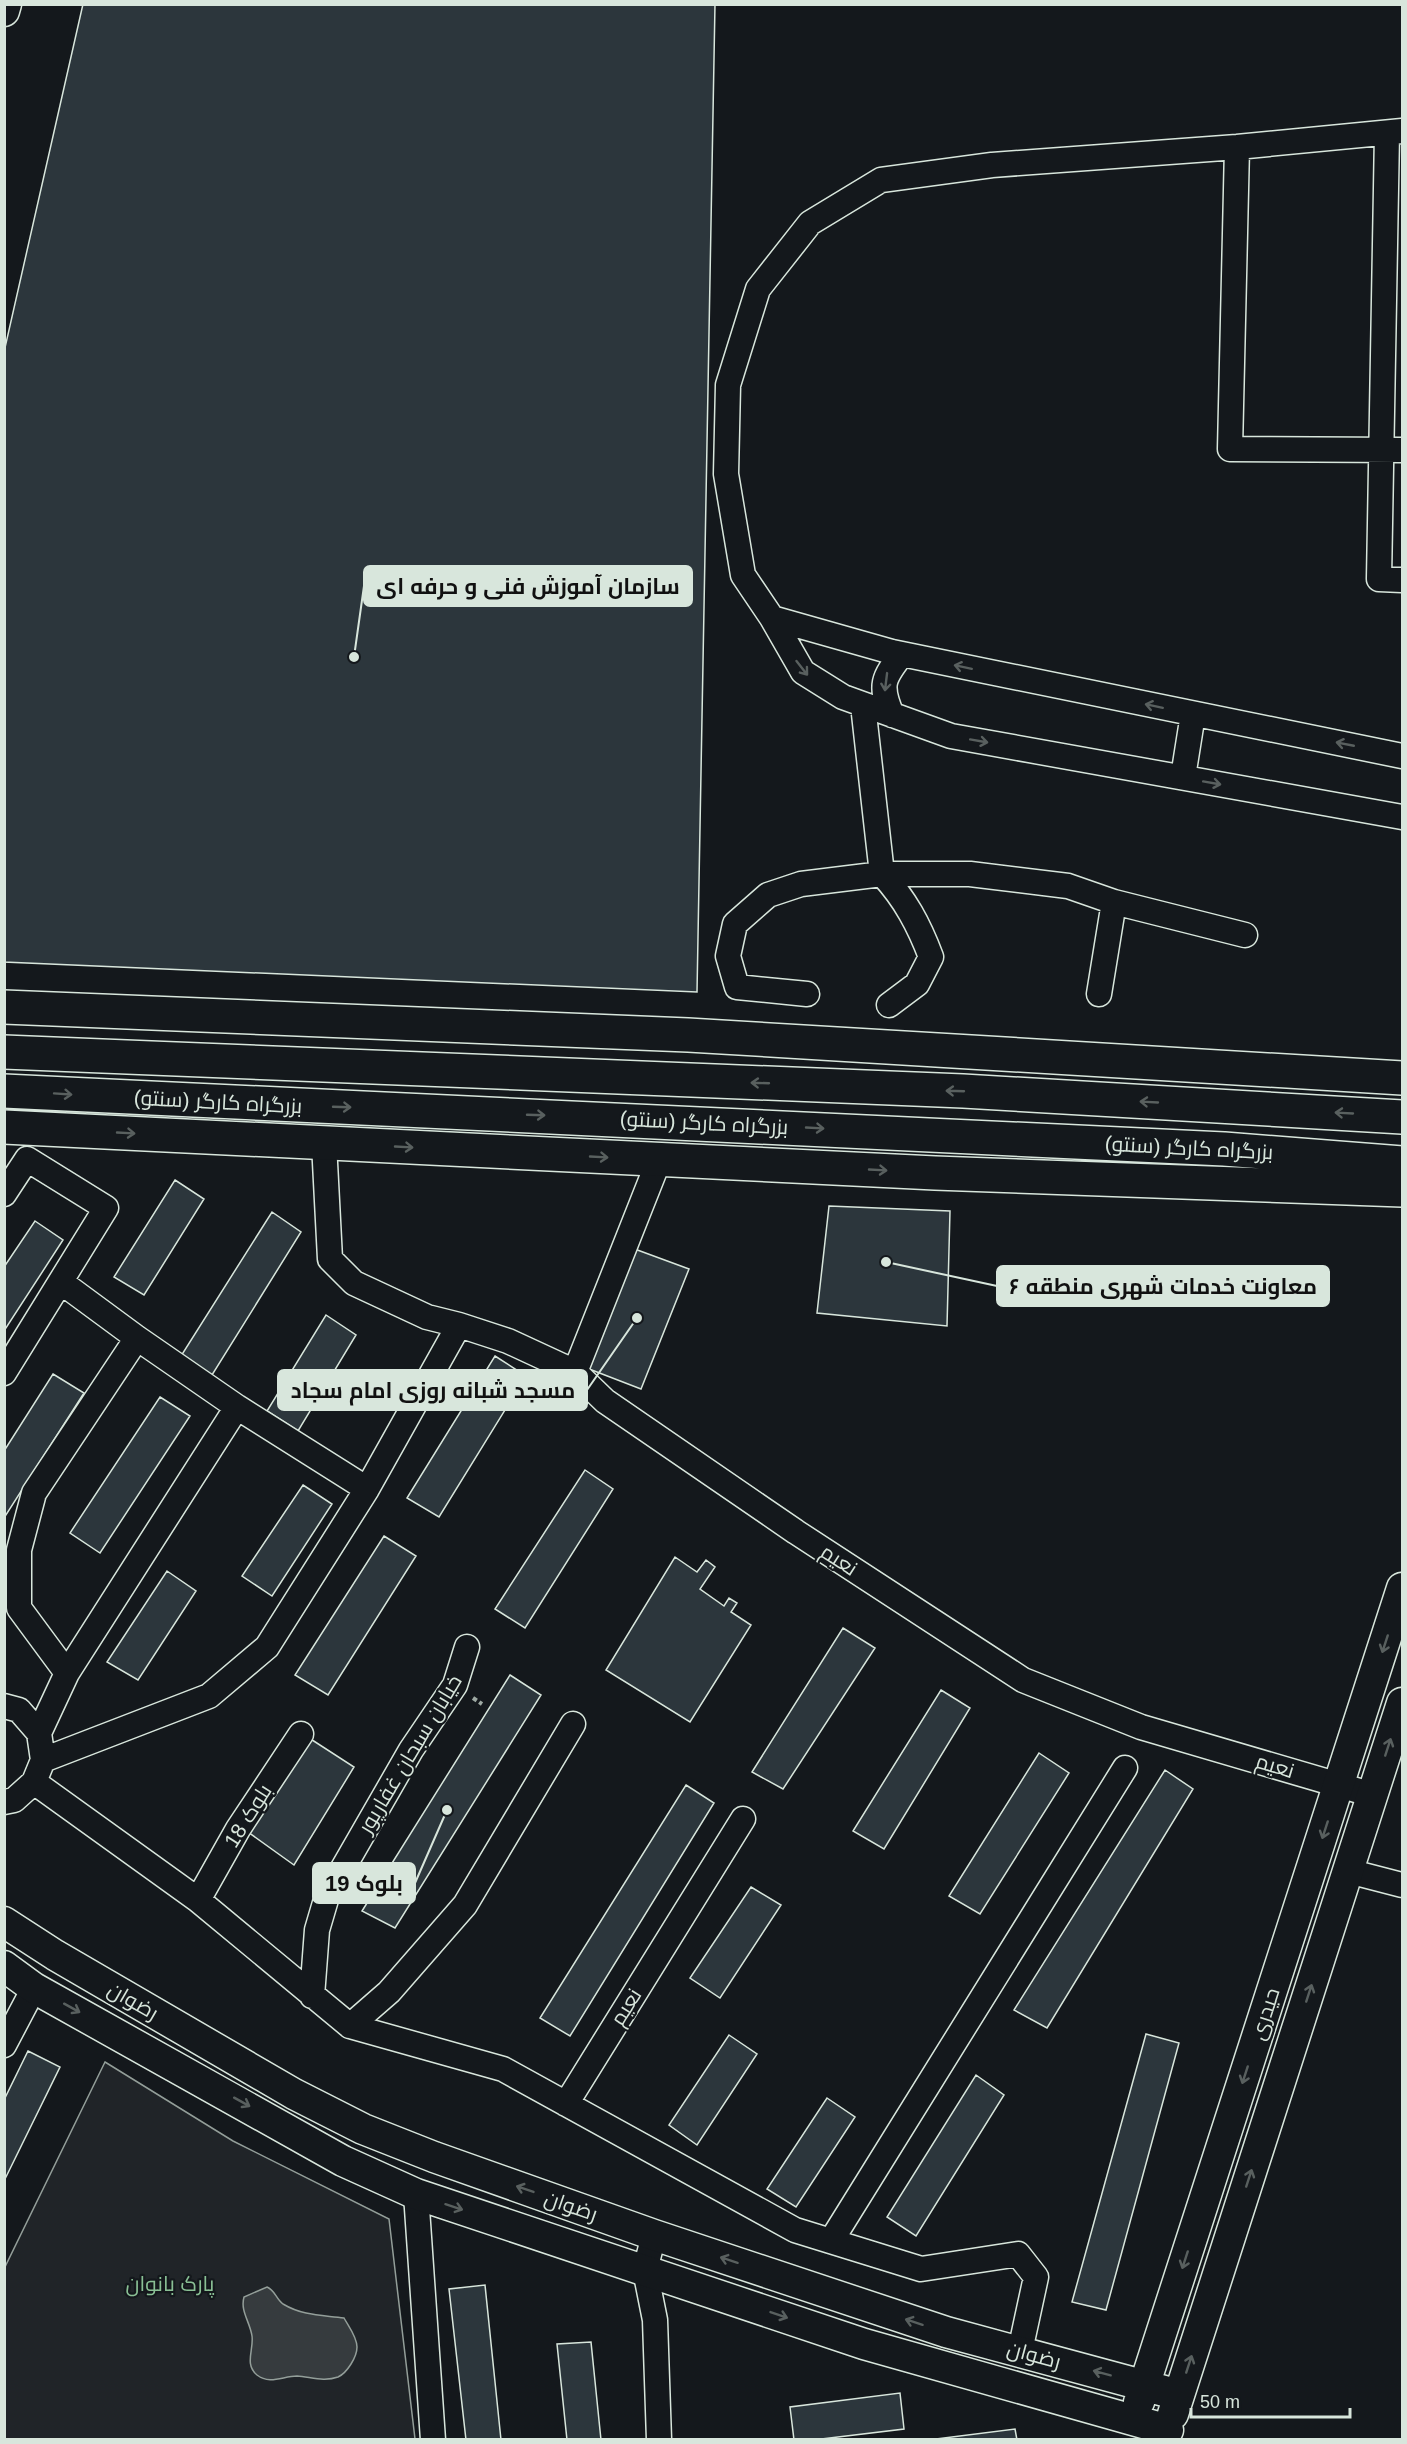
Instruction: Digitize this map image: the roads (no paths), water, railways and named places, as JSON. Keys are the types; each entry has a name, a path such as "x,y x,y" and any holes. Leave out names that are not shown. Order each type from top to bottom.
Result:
{"highway":[{"path":"4,1007 688,1035 1402,1078"},
{"name":"بزرگراه کارگر (سنتو)","path":"4,1052 963,1091 1402,1117"},
{"name":"بزرگراه کارگر (سنتو)","path":"4,1090 1224,1149 1400,1184"},
{"path":"4,1126 935,1173 1400,1184"}],"main road":[{"path":"4,12 6,4"},
{"name":"حیدری","path":"1130,2430 1402,1588"},
{"name":"حیدری","path":"1166,2435 1402,1703"},
{"name":"رضوان","path":"4,1922 55,1956 284,2089 363,2128 434,2157 654,2235 946,2332 1179,2395"},
{"name":"رضوان","path":"4,1966 34,1988 343,2161 416,2194 864,2344 1130,2430 1166,2435"}],"street":[{"path":"1402,580 1379,579 1392,449 1395,132 1237,147 992,165 881,180 810,223 758,289 728,385 726,474 743,575 772,618 803,672 843,697 951,736 1402,817"},
{"path":"1237,147 1230,449 1392,449"},
{"path":"772,618 903,654 1402,756"},
{"path":"891,715 885,698 886,674 903,654"},
{"path":"863,705 882,874 901,895 921,928 931,957 917,984 889,1005"},
{"path":"1183,777 1193,714"},
{"path":"807,994 736,987 728,956 735,924 768,895 801,884 882,874 970,874 1068,886 1114,902 1245,935"},
{"path":"1099,994 1114,902"},
{"name":"نعیم","path":"324,1143 330,1259 354,1283 427,1317 508,1341 575,1372 605,1401 796,1532 1023,1680 1141,1727 1373,1795"},
{"path":"4,1194 27,1159 106,1208 4,1373"},
{"path":"575,1372 659,1160"},
{"path":"61,1282 136,1338 237,1407 367,1490"},
{"path":"4,1802 14,1800 39,1771 209,1696 267,1647 367,1490 459,1325"},
{"path":"67,1673 19,1608 19,1550 34,1493 136,1338"},
{"path":"39,1771 39,1733 67,1673 237,1407"},
{"name":"خیابان سبحان غفارپور","path":"312,1996 317,1930 327,1896 411,1750 455,1685 467,1647"},
{"path":"4,1706 20,1710 39,1733"},
{"path":"350,2026 389,1992 465,1905 573,1724"},
{"name":"بلوک 18","path":"198,1900 238,1829 301,1734"},
{"path":"831,2241 1125,1768"},
{"path":"39,1771 350,2026 503,2069 795,2230 921,2269 1018,2254 1036,2277 1020,2351"},
{"name":"نعیم","path":"566,2103 742,1819"},
{"path":"1348,1871 1402,1885"},
{"path":"4,2045 34,1988"},
{"path":"416,2194 433,2439"},
{"path":"654,2235 645,2270 655,2320 659,2439"}],"place":[{"name":"سازمان آموزش فنی و حرفه ای","path":"354,657"},
{"name":"معاونت خدمات شهری منطقه ۶","path":"886,1262"},
{"name":"مسجد شبانه روزی امام سجاد","path":"637,1318"},
{"name":"بلوک 19","path":"447,1810"}],"park label":[{"name":"پارک بانوان","path":"170,2284"}]}
